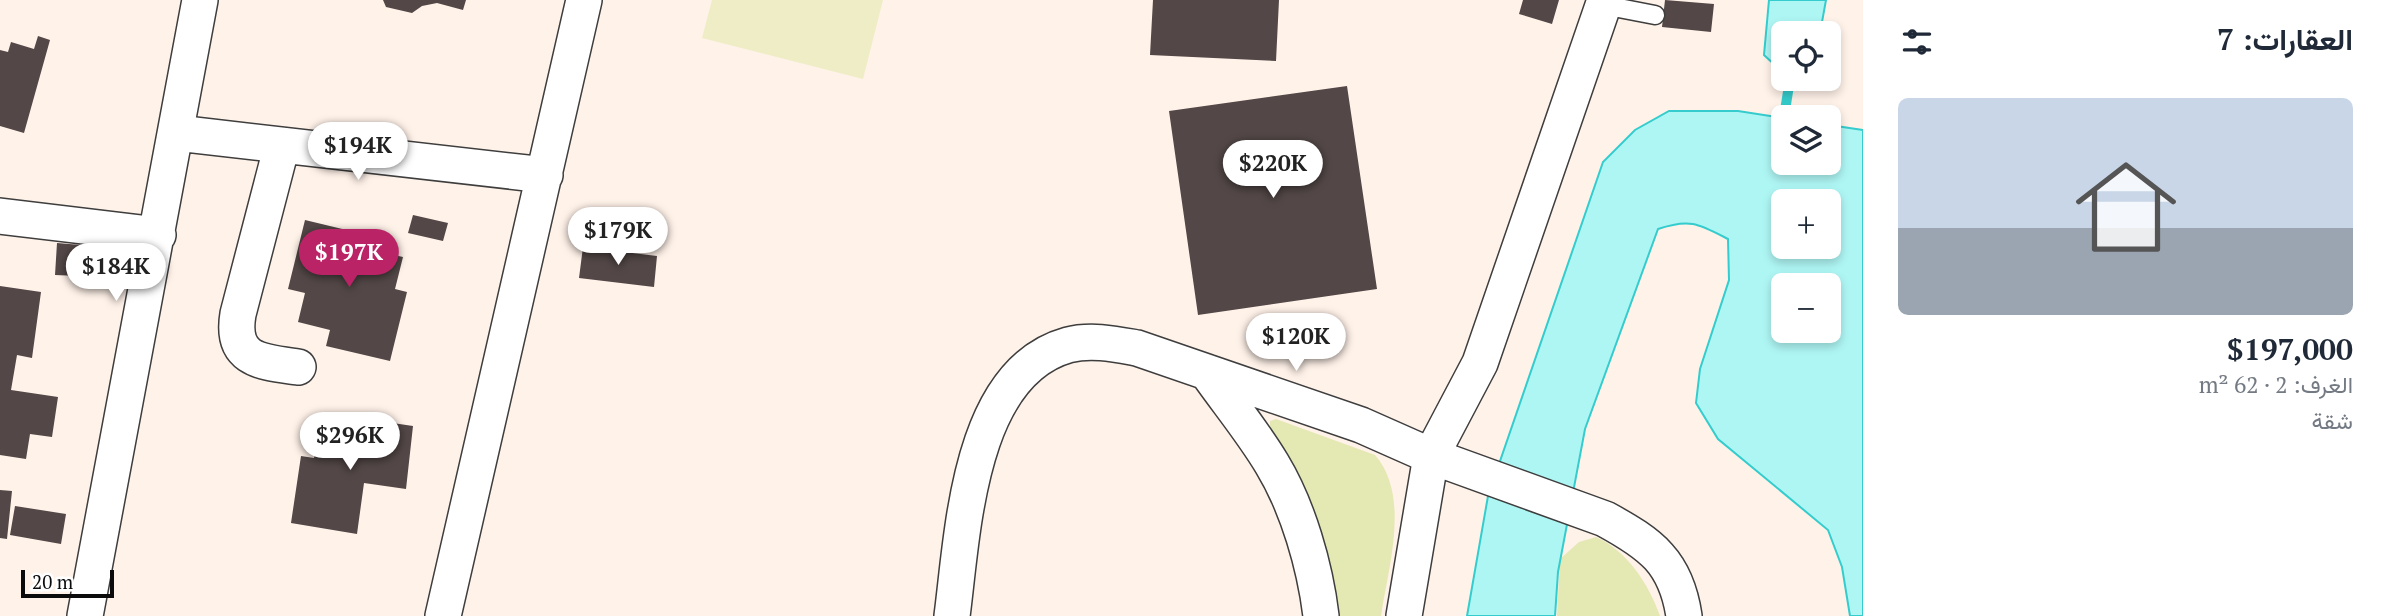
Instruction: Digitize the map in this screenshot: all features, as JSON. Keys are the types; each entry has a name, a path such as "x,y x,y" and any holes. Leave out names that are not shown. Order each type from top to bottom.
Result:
{"street":[{"path":"85,616 200,0"},
{"path":"443,616 584,0"},
{"path":"1404,616 1446,461 1604,2"},
{"path":"177,133 545,175"},
{"path":"282,145 238,314 236,333 243,349 257,360 298,367"},
{"path":"0,216 158,235"},
{"path":"952,616 979,446 1009,389 1027,368 1045,355 1069,345 1100,342 1137,348 1361,425 1446,461 1605,519 1630,533 1668,564 1681,594 1684,616"},
{"path":"1207,372 1272,465 1287,495 1318,589 1321,616"}],"lane":[{"path":"1604,2 1655,15"}],"green space":[{"path":"1276,419 1375,455 1386,472 1395,511 1392,555 1381,616 1336,616 1307,501 1270,427 1270,421"},
{"path":"1596,537 1618,551 1636,570 1650,592 1660,616 1557,616 1560,559 1579,542"}],"shaded area":[{"path":"712,0 883,0 863,79 702,38"}],"water":[{"path":"1769,0 1826,0 1822,21 1771,21 1771,61 1764,55"},
{"path":"1669,111 1738,111 1771,116 1771,175 1841,175 1841,127 1863,130 1863,616 1850,616 1842,567 1828,530 1718,439 1696,403 1700,369 1729,280 1728,239 1702,226 1687,223 1658,229 1585,429 1558,572 1555,616 1467,616 1488,496 1603,162 1635,130"}],"building":[{"path":"383,0 466,0 463,10 437,3 422,6 412,13 386,7"},
{"path":"1153,0 1279,0 1276,61 1150,55"},
{"path":"1523,0 1559,0 1552,24 1519,14"},
{"path":"1665,0 1714,4 1711,32 1662,27"},
{"path":"38,36 50,40 24,133 0,126 0,50 8,52 11,42 34,49"},
{"path":"1347,86 1377,289 1198,315 1169,111"},
{"path":"413,215 448,223 443,241 408,233"},
{"path":"305,220 388,240 385,253 403,257 395,289 407,292 390,361 326,346 330,330 298,322 305,293 288,289"},
{"path":"57,243 81,245 79,276 55,275"},
{"path":"583,247 657,256 654,287 579,278"},
{"path":"0,286 41,292 32,358 17,355 11,390 58,397 52,437 30,434 26,459 0,455"},
{"path":"345,416 413,426 406,489 364,483 357,534 291,523 301,456 314,458 320,429 343,432"},
{"path":"0,490 12,491 7,539 0,538"},
{"path":"15,506 66,514 61,544 10,535"}],"waterway":[{"path":"1786,105 1788,91"}]}
